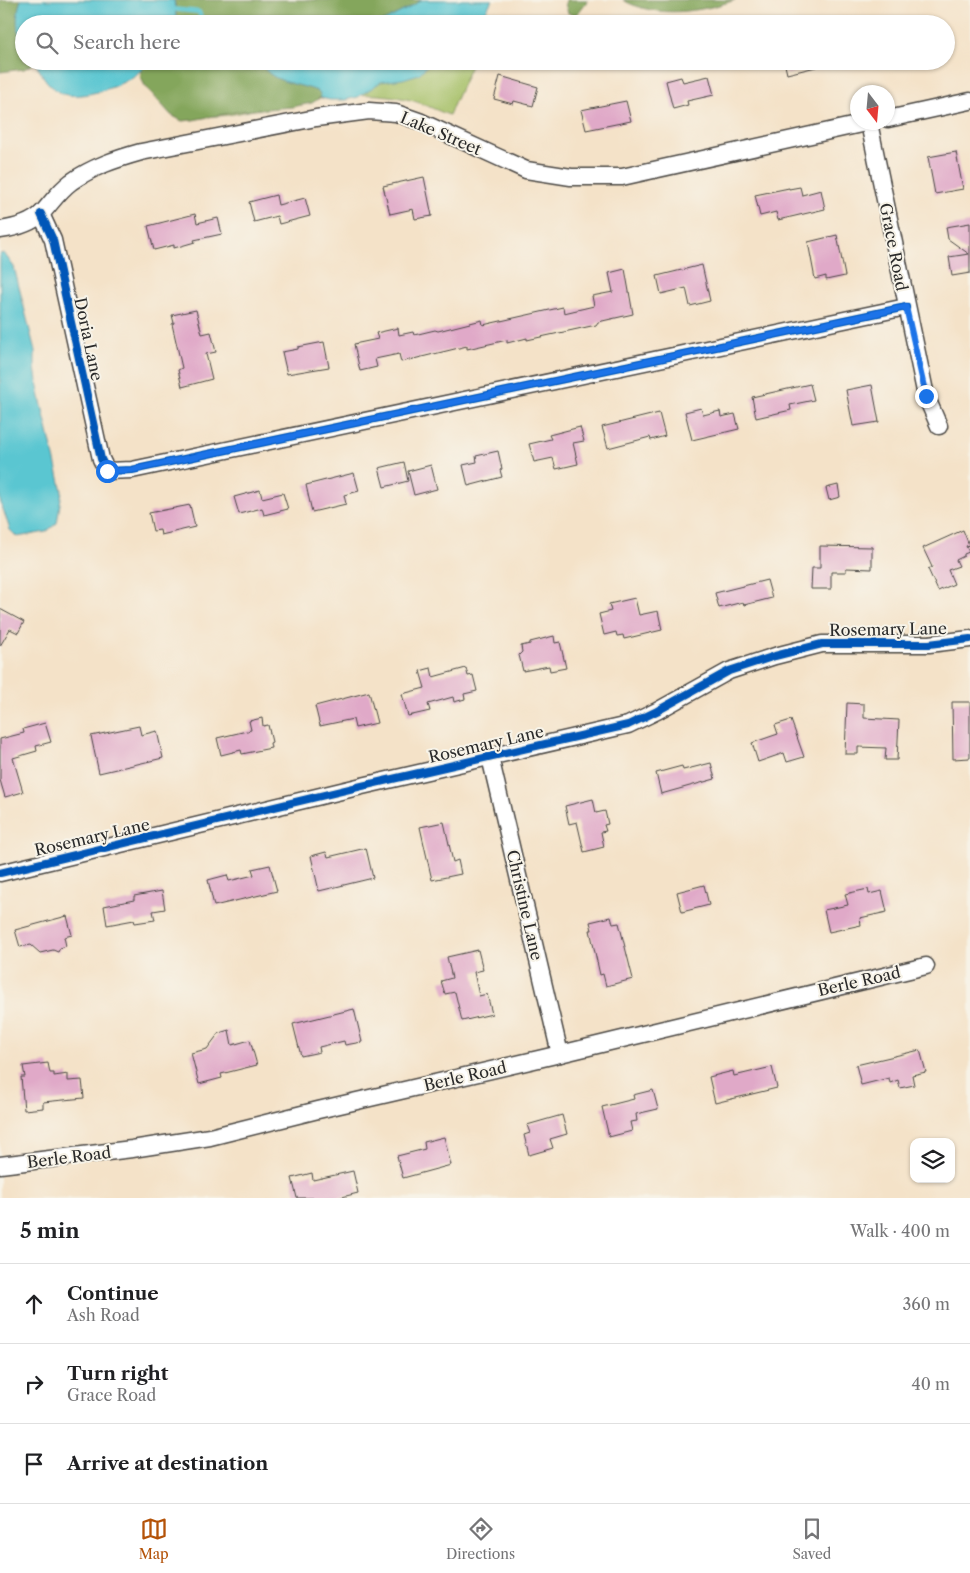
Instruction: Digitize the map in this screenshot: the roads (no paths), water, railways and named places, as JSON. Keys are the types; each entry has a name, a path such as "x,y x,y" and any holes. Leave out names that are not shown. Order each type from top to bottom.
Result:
{"street":[{"path":"895,117 970,100"},
{"name":"Lake Street","path":"0,230 29,223 41,214 55,195 71,182 113,159 316,118 369,111 396,113 526,170 571,177 622,177 850,127"},
{"name":"Grace Road","path":"870,130 926,396 939,426"},
{"name":"Doria Lane","path":"41,214 53,240 101,459 107,471 132,470 906,307"},
{"name":"Rosemary Lane","path":"0,873 628,725 729,671 774,656 822,644 929,644 970,639"},
{"name":"Christine Lane","path":"490,757 560,1054"},
{"name":"Berle Road","path":"0,1164 132,1149 210,1137 926,966"}],"water":[{"path":"21,0 174,0 176,15 18,15"},
{"path":"421,0 492,0 484,15 395,15"},
{"path":"40,70 141,70 125,82 90,94 69,95 61,93 45,79"},
{"path":"265,70 423,70 419,74 403,79 381,82 358,97 345,100 321,98 317,91 285,82"},
{"path":"4,253 14,267 35,351 35,368 39,393 62,491 57,523 46,532 17,537 10,530 0,500 0,254"}],"waterway":[{"path":"171,9 199,12 200,15"}]}
